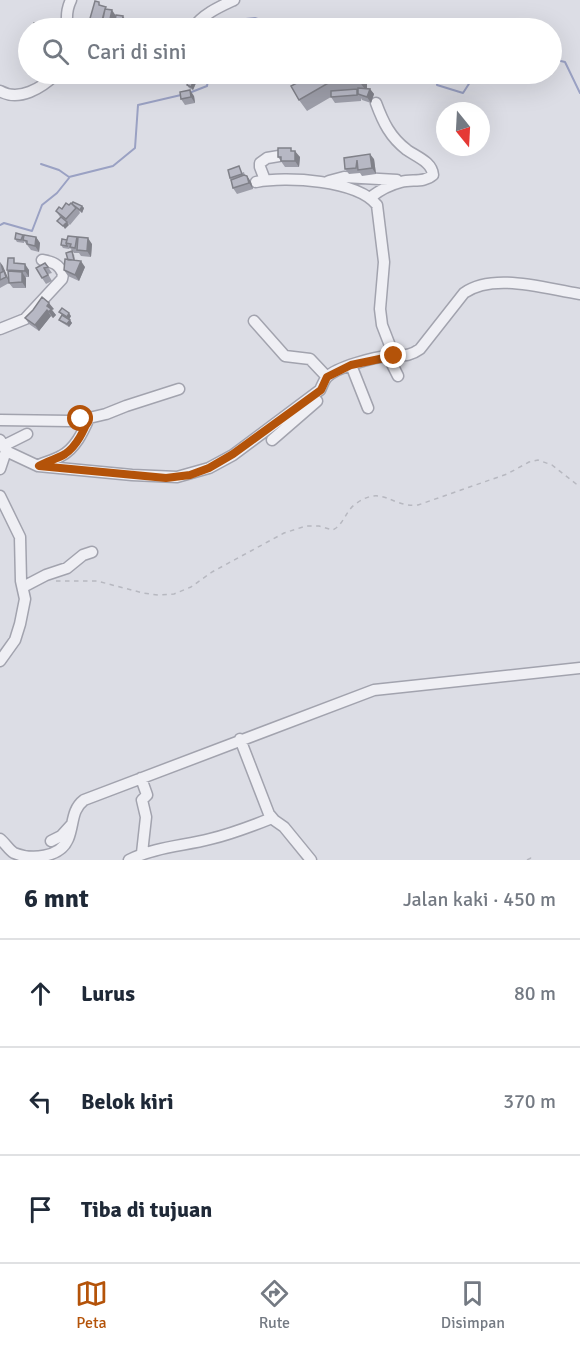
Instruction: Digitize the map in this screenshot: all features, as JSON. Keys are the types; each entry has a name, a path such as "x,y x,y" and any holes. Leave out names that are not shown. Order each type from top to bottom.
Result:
{"street":[{"path":"66,18 71,0"},
{"path":"202,18 234,0"},
{"path":"0,91 6,94 23,94 42,84"},
{"path":"329,182 344,177 403,181 428,179 433,175 434,171 431,166 394,139 376,103"},
{"path":"279,156 267,158 260,163 261,181 329,182 371,197 377,205 384,262 380,309 382,325 398,376"},
{"path":"371,197 384,188 403,181"},
{"path":"0,329 25,319 62,279 63,274 60,267 42,260"},
{"path":"272,440 320,397 327,377 351,365 391,356 406,356 420,349 457,301 474,286 493,282 580,294"},
{"path":"255,321 285,356 310,359 327,377"},
{"path":"351,365 368,408"},
{"path":"0,420 70,421 89,418 178,389"},
{"path":"3,446 39,466 166,478 190,475 209,468 233,454 321,390"},
{"path":"39,466 70,450 83,432 89,418"},
{"path":"3,446 27,434"},
{"path":"0,469 3,446"},
{"path":"0,496 20,537 25,599 15,640 0,661"},
{"path":"23,587 46,575 67,568 83,555 92,552"},
{"path":"0,840 15,854 31,859 45,858 56,852 68,840 76,809 84,800 374,690 580,668"},
{"path":"240,739 272,818 284,827 311,860"},
{"path":"141,778 147,795 141,803 146,817 142,853"},
{"path":"129,860 142,853 210,839 272,818"},
{"path":"51,841 61,836 71,825"}],"path":[{"path":"51,582 97,581 143,593 174,594 191,587 212,572 284,533 311,526 335,529 352,507 371,496 382,495 402,504 418,505 507,474 533,461 547,462 580,487"},
{"path":"527,860 531,858 535,860"}],"building":[{"path":"95,1 106,7 103,18 90,18"},
{"path":"105,9 112,10 110,18 103,18"},
{"path":"295,84 327,84 299,100 291,86"},
{"path":"358,88 370,89 367,97 358,94"},
{"path":"357,89 357,95 331,97 331,91"},
{"path":"190,90 191,97 181,99 180,92"},
{"path":"278,148 291,148 291,151 295,151 295,161 281,161 281,157 278,157"},
{"path":"370,154 372,168 358,170 357,160 356,168 345,169 344,158"},
{"path":"239,166 242,174 230,178 228,170"},
{"path":"247,176 249,183 233,188 231,180"},
{"path":"73,202 82,206 80,210 72,204"},
{"path":"66,203 69,205 71,203 76,208 66,219 56,211 59,207 62,209"},
{"path":"61,217 67,222 63,226 57,221"},
{"path":"16,233 23,235 21,240 15,239"},
{"path":"24,235 36,237 35,246 23,240"},
{"path":"68,236 77,237 75,248 66,243"},
{"path":"78,237 88,238 87,251 77,250"},
{"path":"62,239 67,240 67,246 61,245"},
{"path":"72,251 74,260 68,260 66,253"},
{"path":"8,258 14,258 14,263 25,264 25,271 7,270"},
{"path":"65,259 81,261 75,275 64,270"},
{"path":"45,263 48,267 44,268 48,275 42,278 36,268"},
{"path":"4,271 6,277 0,280 0,273"},
{"path":"8,271 22,272 22,282 9,283"},
{"path":"42,297 49,303 47,306 51,309 49,312 47,310 35,325 25,318"},
{"path":"62,308 69,313 67,317 59,312"},
{"path":"62,315 70,320 67,324 59,320"}],"waterway":[{"path":"562,61 565,62 580,93"},
{"path":"189,93 207,84"},
{"path":"437,84 463,93 469,84"},
{"path":"41,164 59,170 69,177 113,166 135,148 138,105 181,95"},
{"path":"0,225 4,223 32,231 42,205 57,193 69,178"}],"route":[{"path":"81,419 89,418 83,432 70,450 39,466 166,478 190,475 209,468 246,445 321,390 327,377 363,361 394,356"}]}
